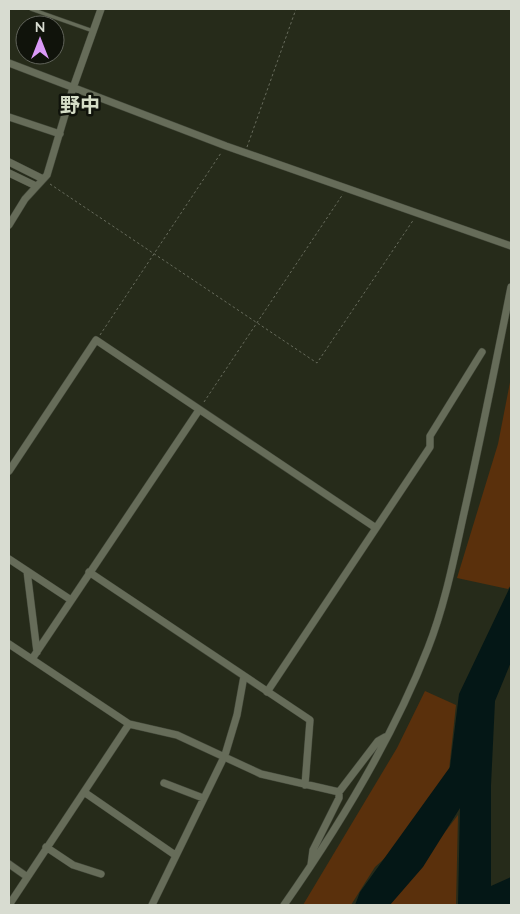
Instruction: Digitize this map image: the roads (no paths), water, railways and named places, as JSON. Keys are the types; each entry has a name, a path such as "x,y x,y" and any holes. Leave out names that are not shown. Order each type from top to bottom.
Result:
{"street":[{"path":"9,225 36,186 48,174 73,88 102,9"},
{"path":"9,63 226,146 511,246"},
{"path":"9,117 60,134"},
{"path":"9,162 43,179"},
{"path":"9,174 36,186"},
{"path":"284,905 355,796 386,737 428,648 439,614 466,502 511,287"},
{"path":"9,470 96,340 376,528"},
{"path":"267,692 430,447 430,436 482,352"},
{"path":"32,659 199,410"},
{"path":"9,559 70,600"},
{"path":"27,571 37,652"},
{"path":"89,572 310,720 305,785"},
{"path":"9,644 129,724 177,734 225,755 261,774 339,792"},
{"path":"152,905 225,755 237,715 244,676"},
{"path":"9,905 26,876 129,724"},
{"path":"311,866 313,850 339,798 339,792 378,741 386,737"},
{"path":"164,783 203,798"},
{"path":"84,792 175,855"},
{"path":"46,847 73,865 101,874"},
{"path":"9,864 26,876"}],"lane":[{"path":"31,9 93,32"}],"district":[{"name":"野中","path":"80,104"}]}
